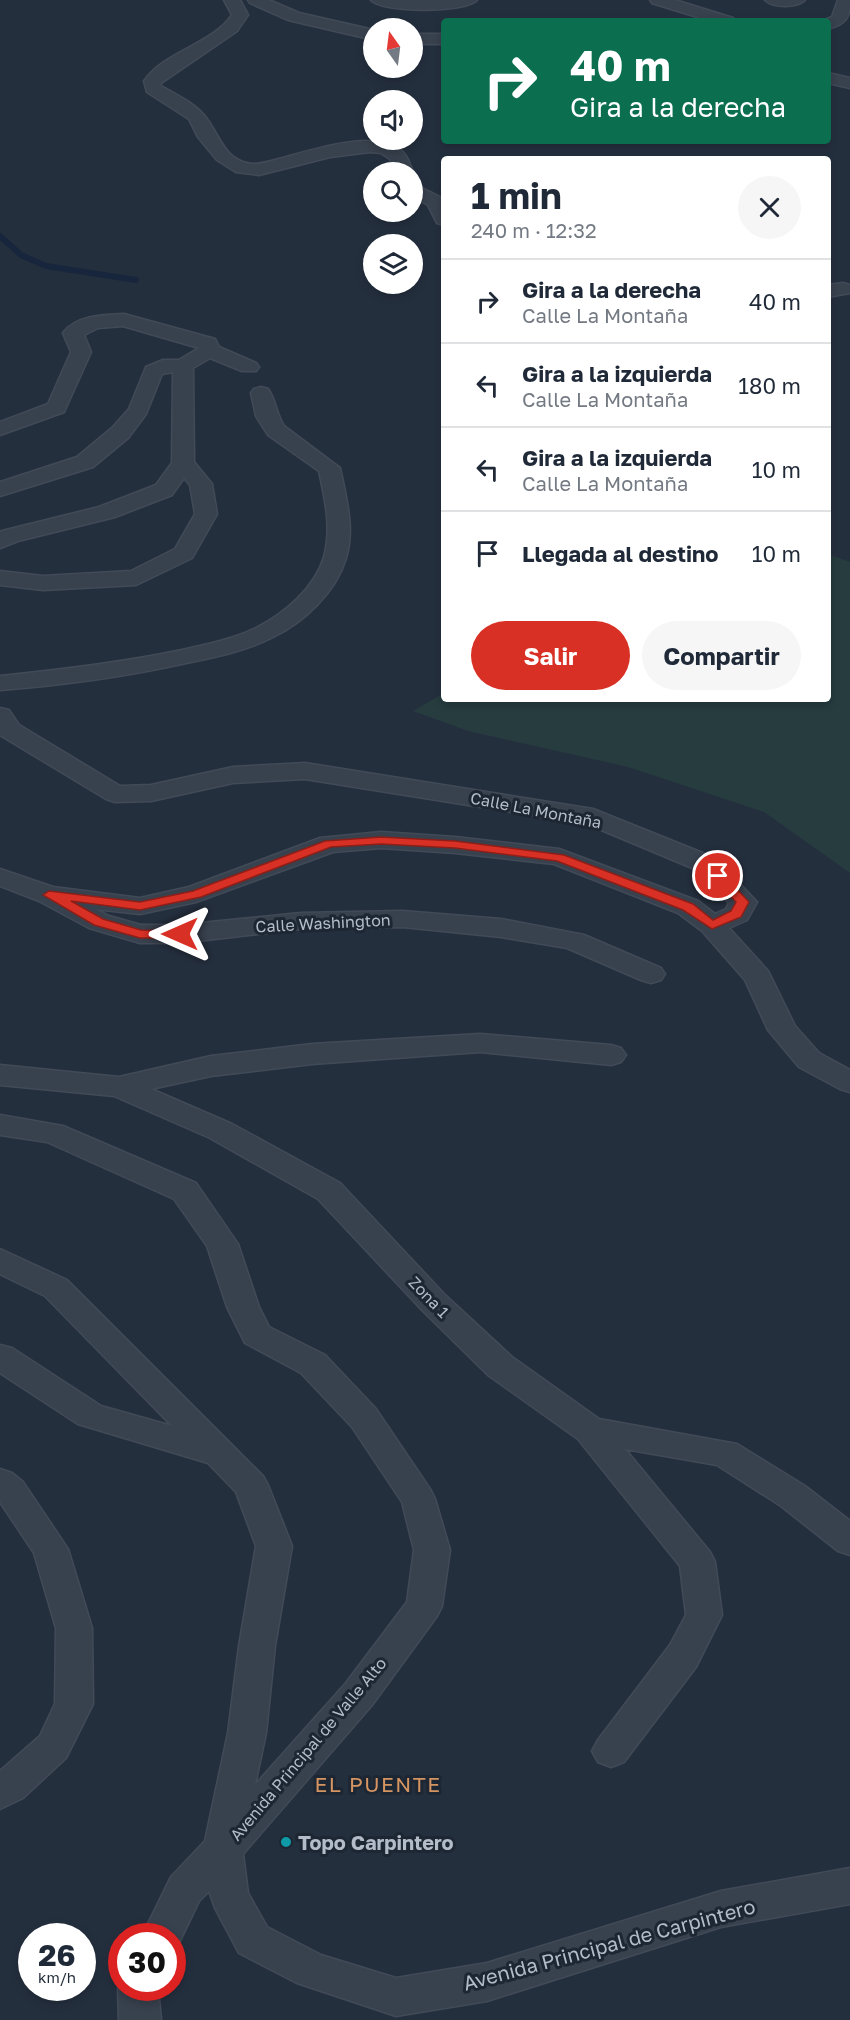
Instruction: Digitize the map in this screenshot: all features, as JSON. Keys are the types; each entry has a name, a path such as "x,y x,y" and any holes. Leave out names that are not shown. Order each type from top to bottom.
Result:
{"street":[{"path":"232,0 240,15 231,28 152,81 153,87 199,119 207,137 224,158 236,168 259,170 362,146 384,148 396,155 399,162"},
{"path":"256,0 294,17 363,33"},
{"path":"379,0 424,6 464,1"},
{"path":"436,0 464,1"},
{"path":"658,0 717,18"},
{"path":"773,0 797,0"},
{"path":"831,32 839,20 846,0"},
{"path":"423,39 441,39"},
{"path":"831,79 850,82"},
{"path":"423,195 435,202 441,213"},
{"path":"0,429 57,408 81,352 73,333 94,322 124,321 155,328 208,343 209,350"},
{"path":"0,489 84,462 120,433 139,410 153,371 163,366 183,366 209,350"},
{"path":"209,350 249,367"},
{"path":"0,541 107,512 164,490 183,463 183,366"},
{"path":"0,683 86,675 219,650 266,632 302,606 324,581 336,558 338,516 329,468 276,430 267,416 261,393"},
{"path":"0,578 42,583 136,578 184,553 206,514 201,484 183,463"},
{"name":"Calle La Montaña","path":"0,715 9,730 115,794 151,793 233,775 305,771 593,817 706,864 743,902 737,914 712,925"},
{"path":"49,895 140,906 196,894 329,844 381,840 455,845 559,857 688,907 712,925 758,977 782,1029 808,1060 850,1082"},
{"name":"Calle Washington","path":"0,877 49,895 99,922 140,934 180,934 301,921 403,919 501,928 574,941 651,974"},
{"path":"119,1087 211,1066 334,1052 480,1043 611,1055"},
{"name":"Zona 1","path":"0,1075 119,1087 221,1131 329,1191 433,1302 500,1365 590,1430 725,1453 793,1496 850,1541"},
{"name":"Avenida Principal de Valle Alto","path":"0,1125 52,1133 123,1162 184,1191 222,1244 243,1307 257,1335 313,1364 364,1418 418,1499 432,1550 424,1606 359,1694 223,1850 185,1889 168,1923"},
{"name":"Avenida Principal de Carpintero","path":"0,1260 57,1288 222,1454 251,1485 274,1546 257,1647 247,1733 223,1850 229,1896 253,1940 311,1970 396,1997 487,1982 722,1909 850,1886"},
{"path":"0,1357 90,1415 222,1454"},
{"path":"590,1430 697,1562 704,1615 683,1656 610,1751"},
{"path":"0,1482 11,1491 50,1549 74,1628 74,1704 53,1747 10,1786 0,1792"},
{"path":"139,2001 140,2020"}],"green space":[{"path":"831,555 850,562 850,873 764,812 628,767 468,731 413,711 441,695 441,702 831,702"}],"waterway":[{"path":"0,236 21,255 46,266 136,280"}],"place":[{"name":"Topo Carpintero","path":"286,1842"}],"district":[{"name":"EL PUENTE","path":"378,1784"}],"route":[{"path":"180,934 140,934 99,922 49,895 140,906 196,894 329,844 381,840 455,845 559,857 688,907 712,925 737,914 743,902 718,876"}]}
